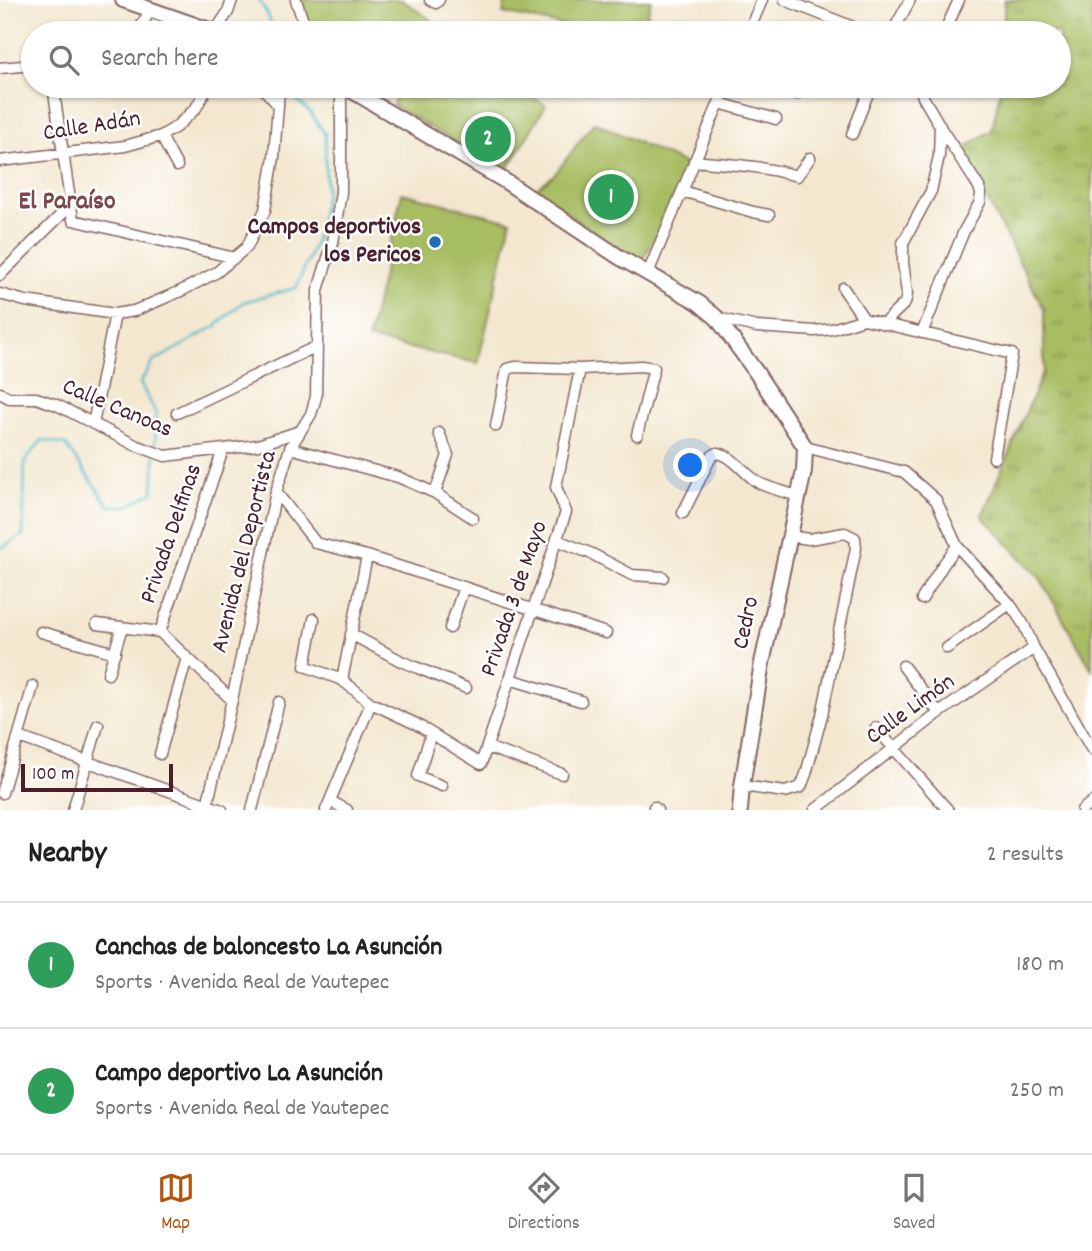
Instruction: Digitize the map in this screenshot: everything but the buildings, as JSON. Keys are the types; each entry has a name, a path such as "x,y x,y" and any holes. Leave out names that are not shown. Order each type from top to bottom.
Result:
{"street":[{"path":"123,0 183,21"},
{"path":"222,21 232,0"},
{"path":"296,0 303,21"},
{"path":"430,0 436,3 439,0"},
{"path":"753,21 762,0"},
{"path":"785,0 838,21"},
{"path":"899,21 910,0"},
{"path":"949,21 959,0"},
{"path":"144,21 151,9"},
{"path":"0,68 21,66"},
{"path":"55,98 73,220 235,258"},
{"name":"Calle Adán","path":"0,161 125,146 161,136 176,127 201,98"},
{"path":"272,98 278,105"},
{"path":"0,294 25,301 115,314 134,311 217,272 247,247 265,210 274,157 278,98"},
{"name":"Avenida del Deportista","path":"206,807 232,700 276,492 290,448 311,414 316,397 317,290 333,242 341,192 343,98"},
{"path":"363,98 505,181 619,257 699,303 717,318 806,447 904,472 936,500 957,546 1010,604 1024,625 1034,648 1092,750"},
{"path":"648,273 721,98"},
{"path":"852,134 866,98"},
{"path":"922,333 964,231 980,202 981,194 924,98"},
{"path":"719,103 776,119"},
{"path":"883,324 905,303 907,294 902,262 903,243 931,191 939,156 940,126"},
{"path":"161,136 177,166"},
{"path":"694,161 757,166 797,176 810,158"},
{"path":"682,191 768,215"},
{"path":"0,275 71,205"},
{"path":"843,288 864,319"},
{"path":"93,424 115,314"},
{"path":"717,318 757,327 815,331 832,329 864,319 1012,354 994,458"},
{"path":"177,413 315,348"},
{"path":"496,426 507,369 654,368 637,435"},
{"name":"Privada 3 de Mayo","path":"431,734 481,764 566,512 556,487 580,369"},
{"name":"Calle Canoas","path":"0,393 9,398 36,398 57,405 135,445 165,456 258,445 300,431"},
{"path":"435,493 448,455 439,433"},
{"name":"Cedro","path":"740,810 762,663 804,471 806,447"},
{"path":"290,448 398,477 435,493 473,518"},
{"name":"Privada Delfinas","path":"160,632 223,450"},
{"path":"683,513 711,457 718,453 725,454 762,485 798,496"},
{"path":"276,492 316,544 368,556 606,633"},
{"path":"742,786 785,792 801,787 822,715 856,548 855,538 845,533 809,539 788,536"},
{"path":"557,540 592,554 632,575 663,577"},
{"path":"922,599 957,546"},
{"path":"342,680 368,556"},
{"path":"450,628 464,587"},
{"path":"947,648 1010,604"},
{"path":"314,619 305,666 342,680 371,703 431,734 418,776 442,786"},
{"name":"Privada Delfinas","path":"97,624 160,632 232,700"},
{"path":"108,674 122,626"},
{"path":"41,632 115,653"},
{"path":"351,634 401,662 466,688"},
{"name":"Calle Limón","path":"815,810 939,713 1034,648"},
{"path":"160,754 187,658"},
{"path":"903,666 939,713"},
{"path":"510,679 581,701"},
{"path":"2,793 33,686"},
{"path":"253,810 279,702"},
{"path":"347,810 328,806 371,703"},
{"path":"73,810 98,725"},
{"path":"876,728 942,808"},
{"path":"19,737 206,807 222,810"},
{"path":"487,747 562,774"},
{"path":"1082,810 1092,802"}],"green space":[{"path":"299,0 402,0 431,20 430,21 307,21"},
{"path":"506,0 651,0 646,21 542,21 503,13"},
{"path":"1005,0 1092,0 1092,670 1040,578 982,516 1044,370 1044,309 961,150 992,130 999,98 1071,98 1071,21 1004,21"},
{"path":"396,98 533,98 546,105 506,172 392,105"},
{"path":"594,122 689,166 668,219 639,264 599,238 536,189 555,174"},
{"path":"402,193 511,221 478,363 368,339"}],"waterway":[{"path":"259,0 270,21"},
{"path":"155,448 156,413 140,383 153,362 216,326 243,302 296,288 315,243 326,191 325,134 310,112 294,98"},
{"path":"0,549 23,535 25,461 42,440 66,445 109,506 128,506 153,492 155,455"}],"place":[{"name":"Campo deportivo La Asunción","path":"488,139"},
{"name":"Canchas de baloncesto La Asunción","path":"611,197"},
{"name":"Campos deportivos los Pericos","path":"435,242"}],"district":[{"name":"El Paraíso","path":"67,202"}]}
